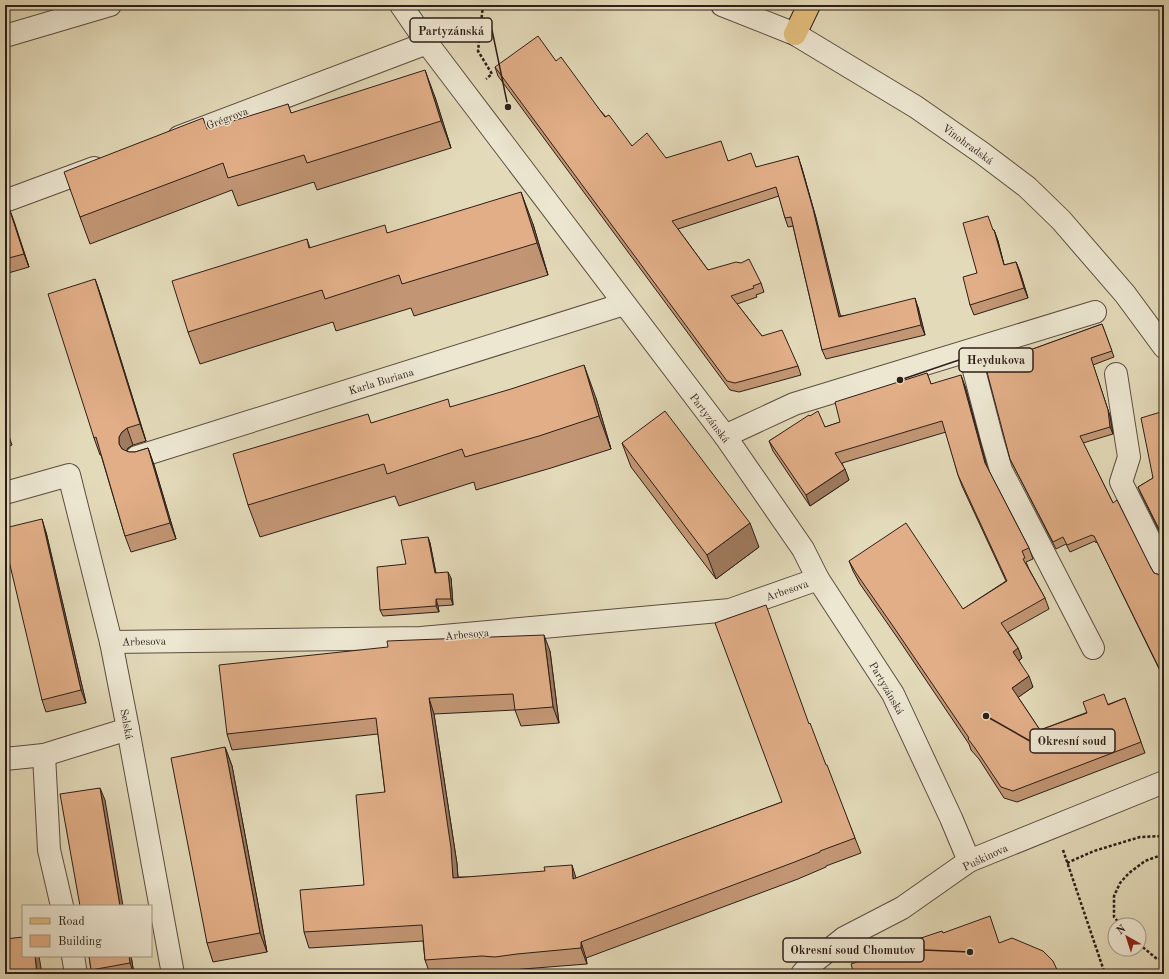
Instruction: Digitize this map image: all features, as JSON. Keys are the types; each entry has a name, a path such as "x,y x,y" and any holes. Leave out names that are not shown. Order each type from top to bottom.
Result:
{"main road":[{"path":"795,34 809,5"}],"street":[{"path":"6,33 110,5"},
{"name":"Partyzánská","path":"401,5 466,95 725,436 803,549 818,579 893,694 951,818 969,861"},
{"name":"Vinohradská","path":"722,5 795,34 916,107 982,153 1027,188 1061,220 1125,294 1164,347"},
{"name":"Grégrova","path":"161,143 427,43"},
{"path":"5,201 109,163"},
{"name":"Karla Buriana","path":"137,457 624,304"},
{"path":"725,436 794,404 1095,312"},
{"path":"969,351 1001,470 1094,648"},
{"path":"1116,374 1129,457 1121,482 1164,569"},
{"name":"Selská","path":"5,493 69,476 110,642 128,729 173,974"},
{"name":"Arbesova","path":"110,642 421,638 730,610 818,579"},
{"path":"5,759 44,755 128,729"},
{"path":"44,755 49,850 62,905"},
{"name":"Puškinova","path":"802,974 810,965 844,938 902,908 969,861 1164,782"},
{"path":"72,957 76,974"}],"path":[{"path":"466,95 492,74 478,51 483,5"},
{"path":"1067,863 1094,851 1140,837 1164,836"},
{"path":"1062,848 1105,974"},
{"path":"1114,917 1114,896 1120,883 1129,873 1145,861 1164,854"},
{"path":"1147,951 1157,959 1164,958"},
{"path":"375,973 404,972 406,974"}],"building":[{"path":"538,36 556,61 561,57 605,117 609,115 632,146 647,133 666,158 721,141 728,161 751,153 756,167 798,156 813,209 839,317 915,298 921,325 822,350 791,217 785,218 776,187 672,221 708,270 736,262 741,263 749,259 761,283 753,286 754,288 731,296 762,336 782,330 798,366 735,383 727,381 495,67"},
{"path":"425,70 441,121 307,163 304,155 228,178 223,163 80,217 64,172 203,118 207,129 288,104 291,113"},
{"path":"521,192 537,243 402,284 399,275 325,299 322,290 188,332 172,281 307,239 309,248 385,225 387,233"},
{"path":"9,208 24,254 5,259 5,209"},
{"path":"988,216 994,230 1004,265 1016,262 1024,288 970,305 963,277 977,273 963,223"},
{"path":"95,279 140,424 127,428 122,432 119,437 119,444 122,449 129,452 135,452 148,448 170,523 125,536 96,437 94,438 48,294"},
{"path":"1102,324 1112,351 1091,358 1108,410 1110,427 1080,436 1113,503 1117,500 1154,573 1160,575 1164,574 1164,678 1094,536 1092,535 1067,545 1063,537 1053,542 1010,459 987,372 992,370 990,362 1030,350"},
{"path":"584,365 599,416 539,436 465,457 462,449 387,474 384,464 248,505 233,454 368,414 371,423 448,399 450,407"},
{"path":"927,373 931,384 961,375 985,463 1029,548 1022,551 1025,558 1023,559 1045,598 1001,623 1018,648 1013,652 1029,676 1012,688 1040,730 1087,713 1083,702 1104,694 1108,705 1125,698 1141,742 1013,791 1001,787 849,561 906,523 963,609 1007,581 958,475 942,421 835,453 845,469 806,495 769,441 809,415 810,416 818,411 825,427 840,422 835,402"},
{"path":"665,411 750,523 707,555 622,443"},
{"path":"1164,411 1164,539 1138,487 1153,478 1141,418"},
{"path":"42,519 81,690 42,700 5,544 5,528"},
{"path":"428,537 435,573 448,572 451,599 436,599 436,606 380,610 377,567 406,564 401,540"},
{"path":"766,605 809,724 810,723 855,838 581,942 581,948 495,957 482,956 425,960 422,925 304,932 300,890 364,885 356,795 385,792 376,718 227,734 219,665 388,647 387,641 544,635 553,707 515,710 513,694 429,698 451,848 453,878 545,871 544,867 572,865 573,879 782,802 715,623"},
{"path":"225,747 260,933 207,943 171,758"},
{"path":"100,788 120,905 80,905 60,794"},
{"path":"990,916 999,943 1012,938 1043,951 1053,961 1059,974 854,974 851,964 898,948 897,946 942,931 943,933"},
{"path":"22,937 22,957 35,957 37,974 5,974 5,939"},
{"path":"89,957 129,957 130,963 91,970"}],"place":[{"name":"Partyzánská","path":"508,107"},
{"name":"Heydukova","path":"900,380"},
{"name":"Okresní soud","path":"986,716"},
{"name":"Okresní soud Chomutov","path":"970,952"}]}
